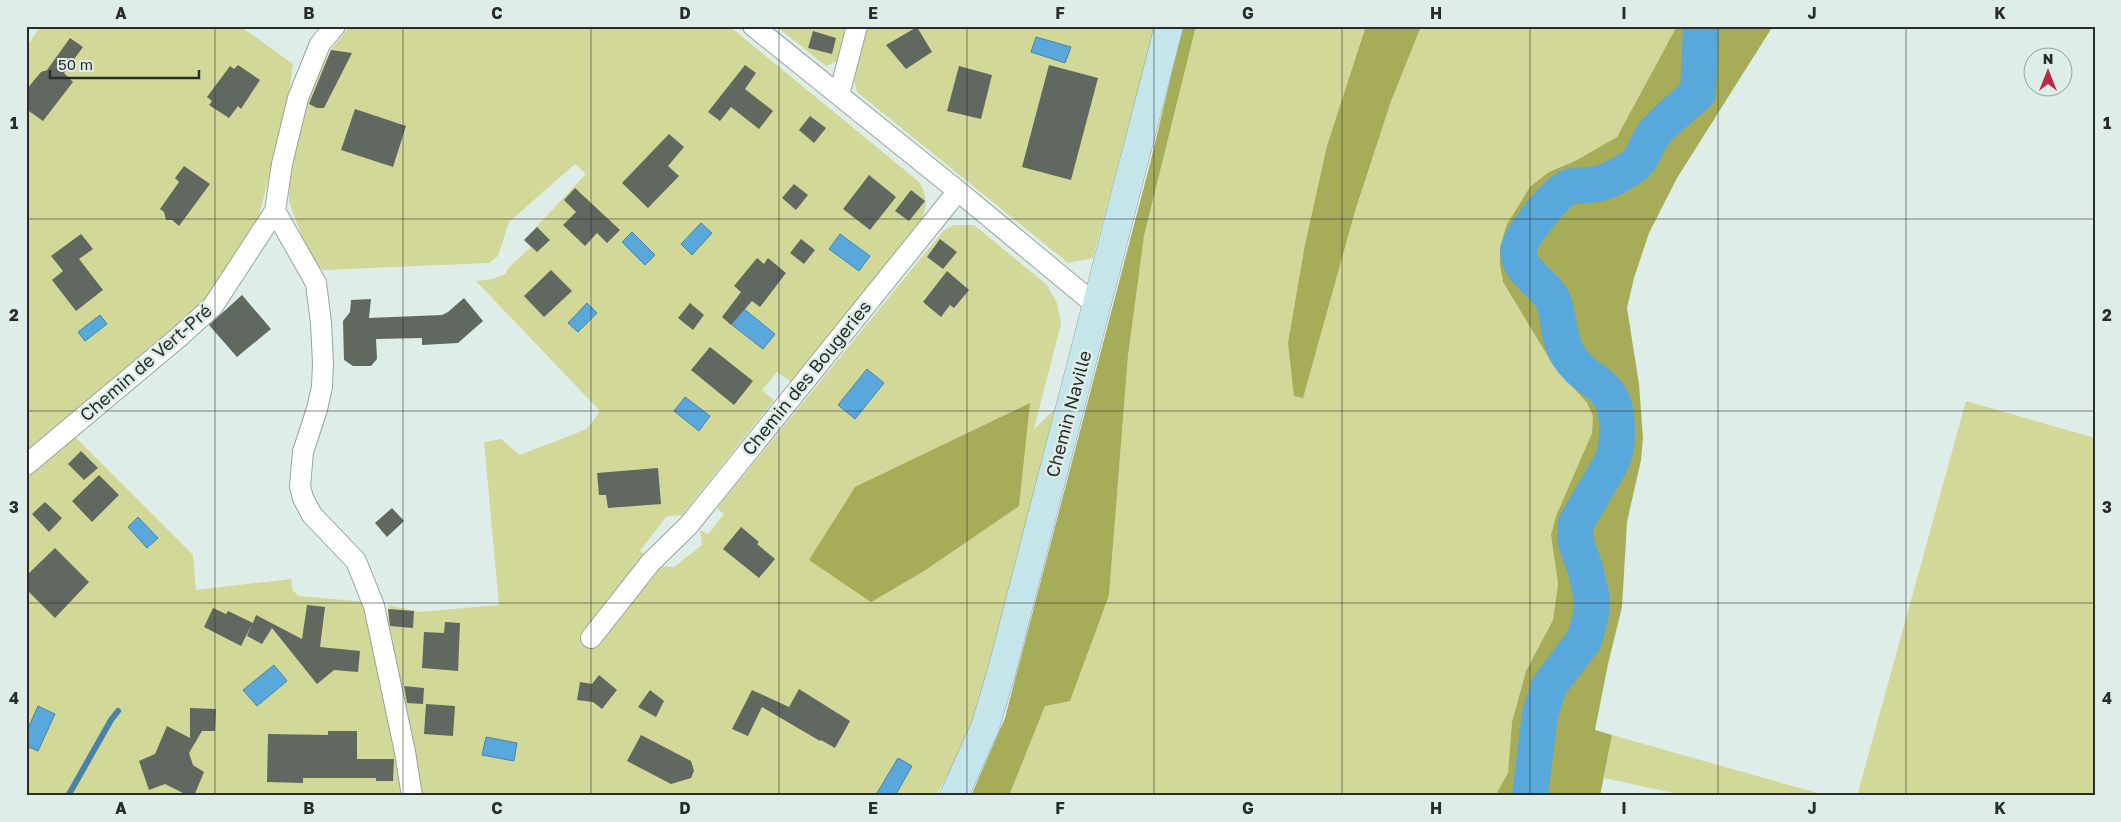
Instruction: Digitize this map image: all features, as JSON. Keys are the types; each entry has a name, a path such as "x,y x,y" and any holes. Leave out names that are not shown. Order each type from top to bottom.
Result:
{"street":[{"name":"Chemin de Vert-Pré","path":"26,465 180,337 213,306 275,211 282,164 298,98 320,44 335,26"},
{"path":"753,26 1097,306"},
{"path":"839,95 857,26"},
{"name":"Chemin Naville","path":"954,796 985,728 1002,670 1169,26"},
{"name":"Chemin des Bougeries","path":"590,638 651,562 688,526 958,191"},
{"path":"275,211 316,283 321,322 322,387 303,452 300,486 303,498 312,515 356,561 374,606 405,752 412,796"}],"green space":[{"path":"41,26 240,26 293,64 286,114 259,215 248,240 211,296 180,329 26,454 26,47"},
{"path":"350,26 729,26 918,181 921,186 926,199 922,218 791,382 777,372 762,390 774,400 682,515 667,516 640,551 657,566 674,567 702,545 700,530 708,534 724,514 717,508 943,231 954,225 974,225 1047,285 1057,303 1061,324 1034,429 1057,407 972,731 936,796 417,796 404,702 404,685 397,685 387,627 389,605 419,612 499,605 484,442 501,439 520,455 587,429 600,411 476,281 493,279 505,274 509,267 531,247 524,240 586,174 575,164 509,222 498,256 489,263 322,270 309,255 289,202 290,177 305,103 331,50"},
{"path":"776,26 848,26 839,60 826,66"},
{"path":"866,26 1155,26 1093,258 1068,263 857,92 853,77"},
{"path":"1183,26 1196,26 1144,236 1128,356 1109,595 1070,701 1045,706 1009,796 971,796 1005,718 1150,164"},
{"path":"1196,26 1677,26 1617,137 1575,161 1549,172 1506,226 1500,248 1503,282 1553,365 1587,403 1593,416 1592,433 1556,516 1551,535 1558,584 1553,620 1526,671 1512,722 1508,773 1495,796 1009,796 1045,706 1109,595 1128,356 1144,236"},
{"path":"1366,26 1421,26 1391,101 1355,211 1303,398 1294,396 1288,343 1305,245 1327,146"},
{"path":"1677,26 1773,26 1677,178 1649,233 1634,278 1627,308 1639,384 1643,438 1641,460 1627,522 1622,607 1595,730 1612,735 1600,796 1495,796 1508,773 1512,722 1526,671 1553,620 1558,584 1551,535 1556,516 1592,433 1593,416 1587,403 1553,365 1503,282 1500,248 1506,226 1530,187 1549,172 1575,161 1617,137"},
{"path":"1966,401 2095,438 2095,796 1857,796"},
{"path":"1030,403 1019,506 924,571 871,602 809,560 855,487"},
{"path":"74,436 193,555 196,590 291,579 293,591 299,596 366,602 388,711 402,796 26,796 26,476"},
{"path":"1612,735 1828,796 1687,796 1604,778"}],"water":[{"path":"1036,37 1071,47 1065,63 1031,52"},
{"path":"701,223 712,233 692,255 681,244"},
{"path":"632,232 655,255 645,265 622,242"},
{"path":"840,234 870,256 859,271 829,249"},
{"path":"587,303 597,313 578,332 568,323"},
{"path":"744,309 775,334 763,349 731,324"},
{"path":"100,315 107,324 85,341 78,332"},
{"path":"867,369 884,383 855,419 838,405"},
{"path":"685,397 710,416 699,431 674,411"},
{"path":"138,517 158,538 147,548 128,527"},
{"path":"274,665 287,681 257,706 243,690"},
{"path":"38,706 55,714 38,751 26,746 26,733"},
{"path":"486,737 517,743 514,761 482,755"},
{"path":"898,758 912,766 895,796 882,796 877,793"}],"building":[{"path":"917,27 932,52 906,69 886,45"},
{"path":"813,31 836,38 832,54 808,48"},
{"path":"70,38 83,47 64,73 73,82 43,121 26,109 26,90 41,72 47,70"},
{"path":"331,50 352,53 324,108 317,108 309,104"},
{"path":"238,65 260,80 241,109 238,106 229,118 209,105 212,101 207,97 230,66 234,69"},
{"path":"745,65 756,73 745,89 773,111 759,129 731,107 720,121 708,112"},
{"path":"1049,65 1098,78 1071,180 1022,167"},
{"path":"959,66 992,75 981,119 947,111"},
{"path":"355,109 406,126 393,167 341,150"},
{"path":"810,116 826,128 814,143 799,130"},
{"path":"669,134 684,147 668,166 679,176 648,208 622,183"},
{"path":"184,166 210,184 179,226 172,220 166,220 164,212 160,209 179,182 175,178"},
{"path":"869,175 896,197 870,230 843,209"},
{"path":"794,184 808,195 796,210 782,198"},
{"path":"575,188 620,230 607,243 597,233 585,246 563,225 576,212 564,200"},
{"path":"911,190 925,201 909,221 895,211"},
{"path":"537,227 550,240 537,252 524,240"},
{"path":"81,234 93,249 79,259 103,290 76,311 52,280 63,271 51,256"},
{"path":"801,239 815,250 804,264 790,253"},
{"path":"940,239 957,252 943,269 927,257"},
{"path":"757,258 764,264 768,258 786,273 760,307 752,301 731,325 722,317 741,292 734,286"},
{"path":"551,270 572,291 544,317 524,296"},
{"path":"947,271 969,290 954,308 950,305 941,317 923,302"},
{"path":"242,295 271,329 237,357 209,325"},
{"path":"464,298 483,321 458,343 422,345 422,338 376,339 377,359 371,366 353,366 344,360 343,321 350,312 351,300 371,299 369,318 442,315"},
{"path":"690,303 704,315 693,330 678,318"},
{"path":"710,347 753,381 734,405 691,370"},
{"path":"81,451 98,468 84,480 68,464"},
{"path":"658,468 661,504 608,508 606,495 599,495 597,473"},
{"path":"99,475 119,495 92,522 72,501"},
{"path":"45,502 62,518 49,532 32,514"},
{"path":"392,508 404,521 387,537 375,523"},
{"path":"741,527 775,559 759,578 723,549"},
{"path":"55,548 89,582 55,618 26,589 26,576"},
{"path":"307,605 325,607 320,647 360,651 358,672 334,670 317,684 272,628 262,644 247,636 252,624 241,646 204,627 213,608 226,614 228,611 253,623 256,615 302,639"},
{"path":"388,609 414,611 413,628 390,626"},
{"path":"445,622 460,623 458,671 422,668 424,632 444,633"},
{"path":"599,675 617,690 602,709 593,702 577,700 580,682 592,684"},
{"path":"404,686 424,688 423,704 407,703"},
{"path":"799,689 850,721 835,748 762,707 748,736 732,729 752,690 789,707"},
{"path":"650,690 664,701 656,717 638,707"},
{"path":"426,704 455,706 453,736 424,734"},
{"path":"190,708 216,709 215,731 202,731 189,753 193,765 204,772 194,796 189,796 165,784 149,790 139,761 155,754 167,726 190,738"},
{"path":"328,731 357,731 357,759 394,759 393,781 376,781 376,778 303,778 303,783 267,782 268,734 328,735"},
{"path":"641,735 691,761 694,771 691,778 671,784 627,761"}],"waterway":[{"path":"1530,796 1540,714 1549,686 1584,640 1591,615 1592,599 1575,537 1576,523 1611,463 1616,445 1617,426 1612,400 1606,391 1584,373 1568,355 1564,348 1554,302 1528,273 1523,266 1518,252 1528,230 1563,190 1569,187 1593,185 1620,175 1642,156 1658,129 1698,93 1701,26"},
{"path":"68,796 118,711"}]}
